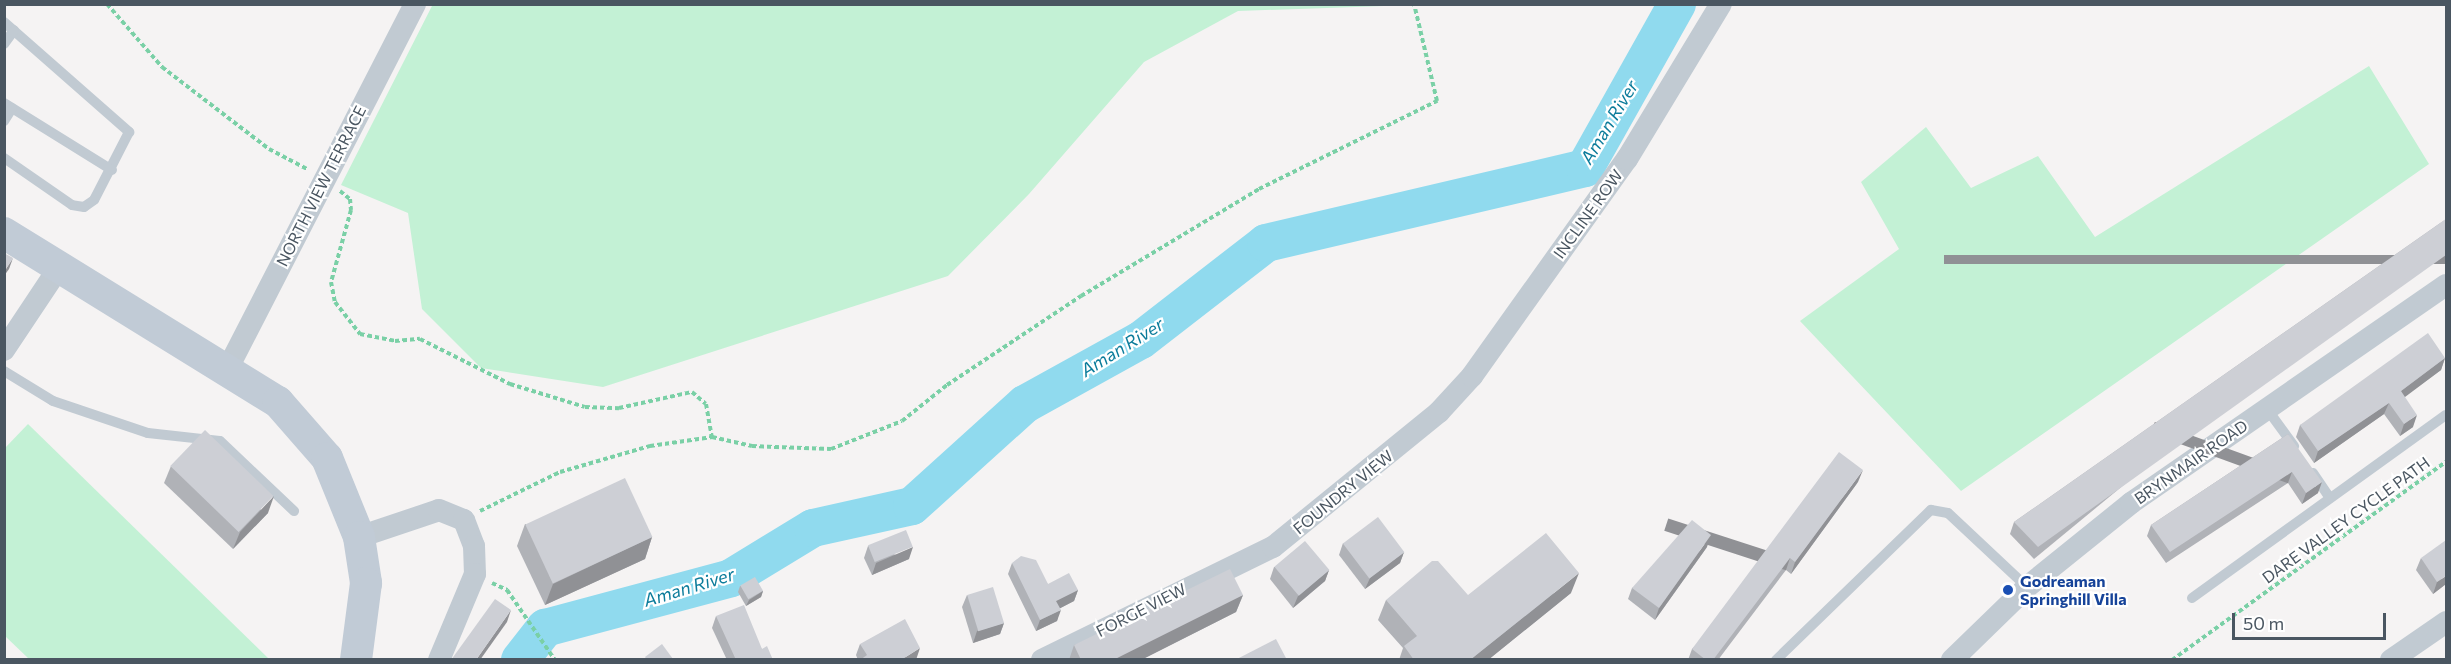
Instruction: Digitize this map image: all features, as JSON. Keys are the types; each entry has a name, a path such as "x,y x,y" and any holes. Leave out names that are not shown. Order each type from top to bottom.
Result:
{"main road":[{"path":"4,233 228,368 278,402 327,458 359,537 366,583 356,660"}],"street":[{"name":"NORTH VIEW TERRACE","path":"228,368 415,4"},
{"name":"INCLINE ROW","path":"1439,412 1472,376 1627,159 1721,4"},
{"path":"4,350 60,266"},
{"name":"BRYNMAIR ROAD","path":"1952,660 2027,587 2131,503 2446,285"},
{"name":"FOUNDRY VIEW","path":"1241,563 1299,529 1439,412"},
{"path":"359,537 439,510 464,520 474,546 476,574 439,660"},
{"name":"FORGE VIEW","path":"1042,660 1241,563"},
{"path":"2391,660 2446,622"}],"lane":[{"path":"4,22 127,124 129,140 94,200 78,207 4,158"},
{"path":"4,44 14,30"},
{"path":"4,121 8,106 112,170"},
{"path":"4,371 53,401 148,433 220,441 294,511"},
{"path":"2267,409 2330,498"},
{"path":"2192,598 2446,415"},
{"path":"1776,660 1931,510 1948,513 2027,587"}],"path":[{"path":"107,4 162,67 212,108 269,149 325,178 350,199 331,282 335,302 360,334 395,341 420,339 510,384 585,407 619,408 692,392 706,404 712,438"},
{"path":"464,520 598,459 712,438 752,446 831,449 902,421 1081,296 1258,189 1437,101 1414,4"},
{"name":"DARE VALLEY CYCLE PATH","path":"2172,660 2446,462"},
{"path":"476,574 507,590 525,623 548,655 555,660"}],"green space":[{"path":"433,4 1384,4 1384,6 1238,11 1144,62 1029,194 948,276 603,387 481,368 422,309 408,213 341,185"},
{"path":"2369,66 2429,164 1961,491 1800,321 1899,249 1861,182 1926,127 1971,188 2038,156 2095,237"},
{"path":"28,424 269,659 29,659 5,636 5,448"}],"building":[{"path":"2446,219 2446,255 2038,547 2014,522"},
{"path":"4,253 13,258 4,272"},
{"path":"2428,333 2445,358 2401,391 2417,415 2404,424 2389,403 2318,451 2300,425"},
{"path":"205,430 273,496 239,532 170,466"},
{"path":"2288,434 2322,482 2306,493 2292,472 2170,552 2151,525"},
{"path":"1839,452 1863,470 1795,562 1790,558 1713,660 1706,660 1692,649"},
{"path":"625,478 652,537 553,583 525,524"},
{"path":"1378,517 1404,552 1369,579 1343,543"},
{"path":"1692,520 1711,535 1659,608 1632,588"},
{"path":"906,530 913,547 875,562 868,545"},
{"path":"1546,533 1579,573 1470,660 1414,660 1404,646 1417,636 1386,600 1432,561 1438,561 1468,595"},
{"path":"2446,540 2446,576 2437,582 2421,558"},
{"path":"1305,541 1329,570 1299,596 1274,567"},
{"path":"1021,556 1036,560 1048,584 1069,573 1078,590 1056,601 1061,610 1040,620 1012,563"},
{"path":"1230,569 1243,595 1113,660 1081,660 1074,645"},
{"path":"755,577 763,591 748,599 740,586"},
{"path":"993,587 1004,623 978,631 967,595"},
{"path":"495,599 511,610 476,660 451,660"},
{"path":"744,605 762,649 767,646 773,660 736,660 716,616"},
{"path":"905,619 920,648 901,660 860,660 867,655 860,644"},
{"path":"1276,639 1287,660 1235,660"},
{"path":"662,644 673,659 647,660 645,657"}],"waterway":[{"name":"Aman River","path":"520,660 545,628 731,578 813,528 912,506 1025,404 1141,340 1266,243 1585,168 1677,4"}],"place":[{"name":"Godreaman Springhill Villa","path":"2008,590"}]}
